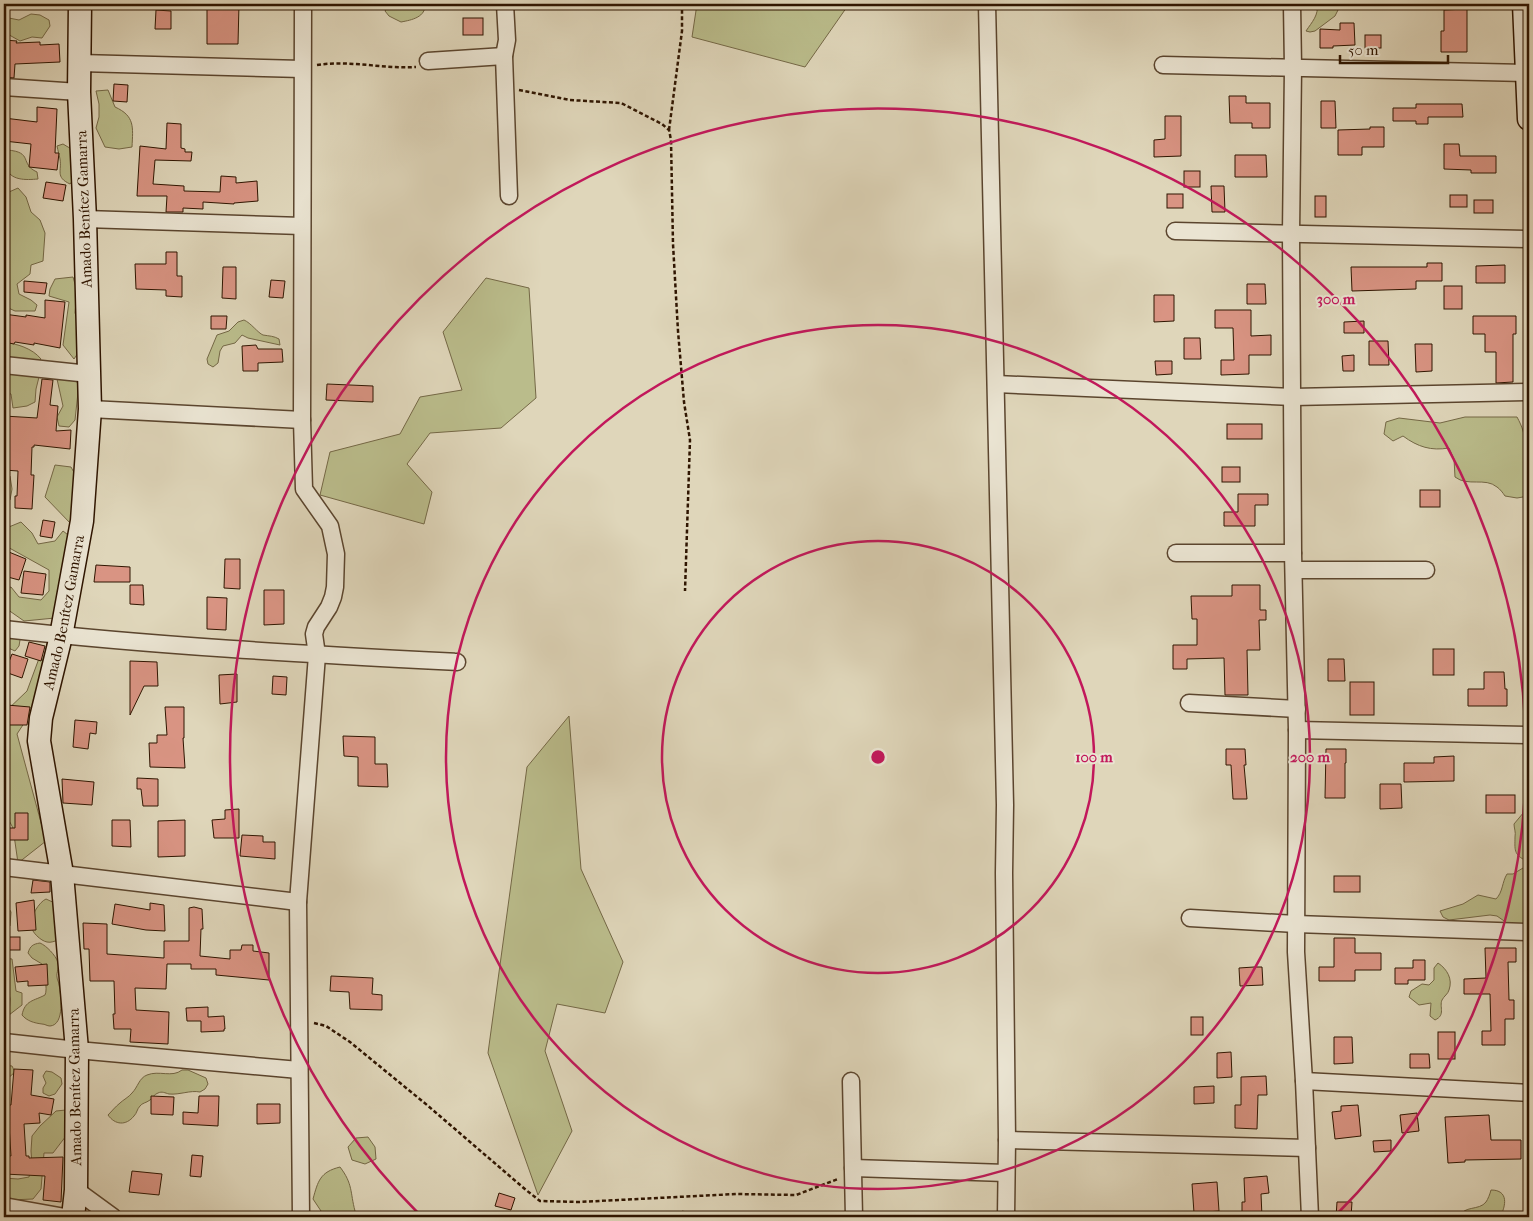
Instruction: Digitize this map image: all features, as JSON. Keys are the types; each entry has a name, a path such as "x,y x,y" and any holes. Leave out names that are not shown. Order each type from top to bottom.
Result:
{"main road":[{"name":"Amado Benítez Gamarra","path":"73,1217 76,1190 77,1050 62,874 39,741 41,718 61,636 82,520 90,409 85,219 78,92 80,4"},
{"path":"1524,4 1529,119"}],"street":[{"path":"301,1217 298,902 316,655 314,634 333,597 336,554 330,526 304,489 302,420 302,4"},
{"path":"505,4 508,40 504,56 509,196"},
{"path":"988,4 1006,806 1004,873 1006,1217"},
{"path":"1292,4 1293,553 1297,709 1296,952 1308,1148 1310,1217"},
{"path":"428,61 504,56"},
{"path":"80,63 302,70"},
{"path":"1163,65 1527,73"},
{"path":"4,87 78,92"},
{"path":"85,219 302,226"},
{"path":"1175,231 1529,238"},
{"path":"4,365 89,374"},
{"path":"996,384 1293,397 1529,392"},
{"path":"90,409 302,420"},
{"path":"1176,553 1293,553"},
{"path":"1294,570 1426,570"},
{"path":"4,629 61,636 316,655 457,662"},
{"path":"1189,703 1297,709"},
{"path":"1297,730 1529,735"},
{"path":"4,867 298,902"},
{"path":"1190,918 1296,924 1529,932"},
{"path":"4,1042 300,1070"},
{"path":"851,1081 854,1217"},
{"path":"1304,1081 1529,1093"},
{"path":"1007,1140 1308,1148"},
{"path":"853,1168 1006,1173"},
{"path":"76,1190 114,1217"},
{"path":"4,1206 66,1217"}],"path":[{"path":"682,4 682,31 669,130 672,140 673,244 678,331 684,402 690,440 686,591"},
{"path":"302,70 318,65 340,62 400,68 420,67 428,61"},
{"path":"505,86 570,100 621,103 662,124 669,130"},
{"path":"299,1024 317,1023 326,1026 350,1042 427,1104 540,1201 579,1202 736,1194 796,1195 838,1180 853,1168"}],"green space":[{"path":"389,4 425,4 425,8 421,15 401,22 389,16 385,11"},
{"path":"697,4 849,4 805,67 692,37"},
{"path":"1317,4 1341,4 1335,16 1315,31 1306,31 1316,15"},
{"path":"31,14 40,15 49,20 50,26 42,38 32,37 20,41 4,32 4,17 19,20"},
{"path":"108,90 115,107 122,110 129,118 133,134 132,147 119,149 105,147 96,128 99,117 99,104 96,91"},
{"path":"63,144 73,150 74,179 70,184 62,179 60,173 60,159 57,146"},
{"path":"7,150 21,153 32,169 37,172 38,179 19,179 11,175 5,164 4,154"},
{"path":"18,188 26,197 31,212 40,220 45,233 43,261 31,265 30,274 17,284 19,294 37,305 35,311 15,311 4,306 4,233 7,223 9,192"},
{"path":"73,277 77,291 75,313 82,329 82,347 74,359 63,345 69,302 49,296 55,279"},
{"path":"486,278 529,288 536,398 501,428 430,433 407,464 432,492 424,524 320,495 330,452 400,434 420,397 462,390 443,332"},
{"path":"244,320 263,335 279,339 280,345 242,335 235,343 223,346 218,363 213,367 208,364 207,359 217,335 229,331 238,322"},
{"path":"4,342 29,349 41,359 37,364 4,359"},
{"path":"4,371 65,376 79,383 75,420 69,427 59,426 57,417 63,406 57,379 39,377 35,402 27,406 13,408 11,394 4,392"},
{"path":"1465,417 1517,417 1525,441 1525,471 1529,489 1523,497 1505,496 1492,484 1465,481 1455,477 1454,459 1449,448 1436,449 1425,447 1403,436 1393,441 1384,434 1386,422 1399,418 1440,423"},
{"path":"55,465 71,467 77,478 71,524 45,497"},
{"path":"10,476 12,489 10,500 4,499 4,477"},
{"path":"21,522 32,533 38,544 55,541 63,531 72,538 55,618 24,621 4,607 4,589 11,587 19,597 41,600 49,591 49,570 4,545 4,529"},
{"path":"17,635 20,640 19,646 15,651 4,646 6,636"},
{"path":"41,653 47,688 17,734 46,841 18,863 13,828 4,811 4,713 27,691"},
{"path":"569,716 581,869 623,962 605,1013 557,1004 545,1051 572,1131 538,1195 488,1053 527,767"},
{"path":"1524,812 1529,814 1529,860 1527,861 1517,854 1515,848 1514,824"},
{"path":"1523,868 1529,871 1529,923 1526,926 1507,923 1497,916 1490,915 1449,920 1443,917 1440,911 1463,904 1478,895 1496,899 1507,874 1513,874"},
{"path":"4,887 8,907 11,912 10,926 4,925"},
{"path":"46,899 57,904 58,940 50,942 42,940 37,936 31,925 36,910"},
{"path":"40,943 57,959 58,964 57,979 61,995 61,1009 58,1020 50,1026 31,1021 22,1015 25,1006 45,995 46,992 42,964 28,953 32,946"},
{"path":"4,958 12,959 16,991 22,993 22,1005 9,1015 10,999 8,987 4,987"},
{"path":"1438,963 1448,975 1450,986 1441,1003 1440,1016 1435,1020 1430,1016 1431,1003 1419,1005 1409,997 1411,991 1422,984 1429,985 1434,980 1434,968"},
{"path":"4,1065 12,1066 15,1072 6,1080 7,1086 4,1087"},
{"path":"188,1070 206,1078 208,1084 205,1089 200,1092 173,1094 161,1092 141,1105 136,1114 124,1123 114,1121 108,1115 134,1091 144,1076 156,1073 170,1074"},
{"path":"46,1071 52,1072 61,1078 62,1084 55,1094 49,1096 43,1093 46,1083 43,1076"},
{"path":"66,1110 66,1136 53,1153 44,1153 41,1189 33,1199 10,1200 4,1196 4,1178 18,1179 29,1177 32,1165 32,1136 56,1111"},
{"path":"368,1137 375,1147 376,1159 365,1164 352,1160 348,1147 356,1138"},
{"path":"340,1167 349,1183 355,1211 351,1217 325,1217 313,1199 318,1182 328,1172"},
{"path":"1491,1190 1501,1193 1504,1199 1505,1204 1500,1217 1459,1217 1461,1213 1468,1209 1483,1205 1487,1201"},
{"path":"682,1211 713,1217 681,1217"}],"building":[{"path":"207,4 239,4 238,44 207,44"},
{"path":"1467,9 1467,52 1441,52 1444,10"},
{"path":"156,10 171,11 171,29 155,29"},
{"path":"463,18 483,18 483,35 463,35"},
{"path":"1340,23 1354,23 1355,45 1320,48 1320,29 1340,30"},
{"path":"1365,35 1381,35 1381,48 1365,48"},
{"path":"4,40 17,41 16,43 40,42 40,45 59,44 60,62 15,64 14,78 4,77"},
{"path":"114,84 128,85 127,102 113,101"},
{"path":"1229,96 1246,96 1246,103 1270,103 1270,128 1252,128 1252,123 1230,123"},
{"path":"1321,101 1335,101 1336,128 1321,128"},
{"path":"1416,104 1462,104 1463,117 1428,117 1428,124 1416,124 1416,121 1393,121 1393,108 1416,108"},
{"path":"37,107 57,109 55,153 59,153 57,170 29,167 31,144 4,141 4,118 37,122"},
{"path":"1165,116 1181,116 1181,156 1154,157 1154,140 1165,139"},
{"path":"167,123 181,124 181,148 185,149 185,152 192,152 191,161 155,160 153,184 184,186 184,191 220,192 221,176 236,177 236,183 257,181 258,201 234,204 203,202 203,209 183,208 183,212 166,212 167,196 137,196 140,146 166,149"},
{"path":"1370,127 1384,127 1384,147 1362,147 1362,155 1338,155 1338,130 1370,129"},
{"path":"1444,144 1459,144 1460,156 1496,156 1496,173 1471,173 1471,170 1444,169"},
{"path":"1235,155 1266,155 1267,177 1235,177"},
{"path":"1184,171 1200,171 1200,187 1184,187"},
{"path":"46,182 66,185 63,201 43,198"},
{"path":"1211,186 1224,186 1225,212 1212,212"},
{"path":"1167,194 1183,194 1183,208 1167,208"},
{"path":"1450,195 1467,195 1467,207 1450,207"},
{"path":"1315,196 1326,196 1326,217 1315,217"},
{"path":"1474,200 1493,200 1493,213 1474,213"},
{"path":"166,252 177,252 177,276 182,276 182,297 166,296 166,290 136,289 135,264 166,264"},
{"path":"1427,263 1442,263 1442,281 1416,281 1416,289 1352,291 1351,267 1427,267"},
{"path":"1505,265 1505,283 1476,283 1476,266"},
{"path":"223,267 236,267 236,299 222,298"},
{"path":"271,280 285,281 283,298 269,297"},
{"path":"24,281 47,283 45,294 24,292"},
{"path":"1247,284 1265,284 1266,304 1247,304"},
{"path":"1444,286 1462,286 1462,309 1444,309"},
{"path":"1154,295 1174,295 1174,321 1154,322"},
{"path":"45,300 65,302 60,348 34,343 34,345 4,342 4,314 45,318"},
{"path":"1215,310 1251,310 1251,336 1271,335 1271,355 1249,355 1249,374 1221,375 1221,360 1234,360 1233,328 1215,328"},
{"path":"211,316 227,316 226,329 211,329"},
{"path":"1473,316 1516,316 1516,334 1513,334 1513,382 1496,383 1496,352 1485,352 1485,334 1473,334"},
{"path":"1364,321 1364,333 1344,333 1344,322"},
{"path":"1184,338 1200,338 1201,359 1184,359"},
{"path":"1369,341 1388,341 1389,365 1369,365"},
{"path":"1415,344 1432,344 1432,371 1416,372"},
{"path":"256,345 258,349 282,349 283,362 258,363 258,371 243,371 242,346"},
{"path":"1354,355 1354,371 1343,371 1342,356"},
{"path":"1155,361 1172,361 1172,374 1156,375"},
{"path":"42,379 53,380 50,405 58,406 56,431 71,430 70,449 34,445 32,447 31,475 34,475 32,509 15,508 18,471 4,470 4,416 37,418"},
{"path":"327,384 373,386 373,402 326,400"},
{"path":"1227,424 1262,424 1262,439 1227,439"},
{"path":"1222,467 1240,467 1240,482 1222,482"},
{"path":"1420,490 1440,490 1440,507 1420,507"},
{"path":"1238,494 1268,494 1268,505 1255,505 1255,526 1224,526 1224,512 1238,512"},
{"path":"43,520 55,522 52,538 40,536"},
{"path":"4,550 26,559 19,580 4,576"},
{"path":"225,559 240,559 240,589 224,588"},
{"path":"96,565 130,567 130,582 94,582"},
{"path":"24,571 46,574 43,595 21,593"},
{"path":"130,585 143,585 144,605 130,604"},
{"path":"1232,585 1260,585 1260,610 1266,610 1266,620 1259,620 1260,650 1247,650 1248,695 1225,695 1224,658 1187,659 1187,669 1173,669 1173,645 1197,645 1197,619 1192,619 1191,596 1232,596"},
{"path":"264,590 284,590 284,624 264,625"},
{"path":"207,597 227,598 226,630 207,629"},
{"path":"29,642 45,646 41,661 25,656"},
{"path":"1433,649 1454,649 1454,675 1433,675"},
{"path":"12,654 28,659 22,678 5,672"},
{"path":"1328,659 1344,659 1345,681 1328,681"},
{"path":"130,661 157,662 158,686 144,686 130,715"},
{"path":"1484,672 1504,672 1507,706 1468,706 1468,689 1484,689"},
{"path":"237,674 237,702 220,704 219,675"},
{"path":"273,676 287,677 286,695 272,694"},
{"path":"1350,682 1374,682 1374,715 1350,715"},
{"path":"7,705 30,707 27,725 4,725"},
{"path":"165,707 184,707 183,738 185,768 150,767 149,743 157,743 157,735 167,735"},
{"path":"75,720 97,722 96,734 90,733 88,749 73,747"},
{"path":"343,736 375,737 375,764 387,764 388,787 358,786 358,757 344,756"},
{"path":"1226,749 1245,749 1246,765 1244,765 1247,799 1233,799 1231,765 1226,765"},
{"path":"1326,749 1346,749 1345,798 1325,798"},
{"path":"1454,756 1454,781 1404,782 1404,763 1434,763 1434,757"},
{"path":"137,778 158,779 158,806 143,806 141,789 137,789"},
{"path":"62,779 94,782 92,805 63,803"},
{"path":"1380,784 1401,784 1402,808 1380,809"},
{"path":"1486,795 1515,795 1515,813 1486,813"},
{"path":"239,809 239,838 214,838 212,820 225,819 225,810"},
{"path":"15,813 28,813 28,840 4,840 4,828 15,828"},
{"path":"112,820 130,820 131,847 112,846"},
{"path":"185,820 185,856 158,857 158,821"},
{"path":"242,835 263,836 263,842 275,842 275,859 240,856"},
{"path":"1334,876 1360,876 1360,892 1334,892"},
{"path":"33,880 50,882 50,892 31,893"},
{"path":"34,900 36,930 18,931 16,903"},
{"path":"150,903 164,905 165,931 112,924 115,904 150,910"},
{"path":"189,908 202,909 203,929 201,929 200,956 230,959 230,950 241,950 242,945 253,945 253,951 269,953 269,980 216,975 216,969 191,969 191,964 167,964 166,989 135,988 136,1010 169,1012 168,1044 130,1042 131,1029 114,1029 114,981 90,981 89,949 84,949 83,923 107,924 107,954 164,958 164,941 189,941"},
{"path":"4,937 20,937 20,950 4,950"},
{"path":"1334,938 1355,938 1355,953 1381,953 1381,970 1355,970 1355,981 1319,981 1319,967 1334,967"},
{"path":"1485,948 1516,948 1516,962 1508,962 1509,1000 1514,1000 1514,1019 1505,1019 1505,1045 1482,1045 1482,1031 1491,1031 1490,994 1464,994 1464,979 1486,978"},
{"path":"1413,960 1425,960 1425,980 1408,980 1408,984 1395,984 1395,968 1413,968"},
{"path":"47,964 48,985 28,986 28,981 17,982 15,967"},
{"path":"1262,967 1263,985 1240,986 1239,968"},
{"path":"331,976 373,978 372,994 382,995 382,1010 350,1009 349,992 330,991"},
{"path":"208,1007 208,1017 224,1016 224,1031 201,1032 201,1021 187,1021 186,1008"},
{"path":"1191,1017 1203,1017 1203,1035 1191,1035"},
{"path":"1438,1032 1455,1032 1455,1059 1438,1059"},
{"path":"1334,1037 1352,1037 1353,1063 1334,1064"},
{"path":"1231,1052 1232,1077 1217,1078 1217,1053"},
{"path":"1410,1054 1429,1054 1430,1068 1410,1068"},
{"path":"14,1069 33,1070 31,1095 54,1099 51,1115 39,1113 40,1123 24,1124 26,1156 29,1156 29,1158 63,1157 61,1202 43,1200 45,1176 4,1174 4,1155 11,1156 9,1125 4,1125 4,1105 11,1105"},
{"path":"1266,1076 1267,1095 1258,1095 1257,1129 1235,1128 1235,1105 1241,1105 1241,1077"},
{"path":"1214,1086 1214,1103 1194,1104 1194,1087"},
{"path":"151,1096 174,1097 173,1115 151,1114"},
{"path":"199,1096 219,1096 218,1126 183,1124 183,1112 198,1113"},
{"path":"257,1104 280,1104 280,1123 257,1124"},
{"path":"1358,1105 1361,1136 1335,1139 1332,1112 1341,1111 1341,1106"},
{"path":"1417,1113 1419,1131 1402,1133 1400,1115"},
{"path":"1489,1115 1491,1140 1521,1140 1521,1159 1465,1160 1465,1162 1448,1163 1445,1117"},
{"path":"1391,1140 1391,1151 1374,1152 1373,1141"},
{"path":"192,1155 203,1156 201,1177 190,1176"},
{"path":"132,1171 162,1174 159,1195 129,1192"},
{"path":"1267,1176 1269,1193 1261,1194 1262,1217 1242,1217 1242,1202 1245,1202 1244,1178"},
{"path":"1217,1182 1219,1211 1194,1213 1192,1184"},
{"path":"499,1193 515,1198 511,1210 495,1206"},
{"path":"1337,1202 1352,1202 1351,1217 1336,1217"}]}
